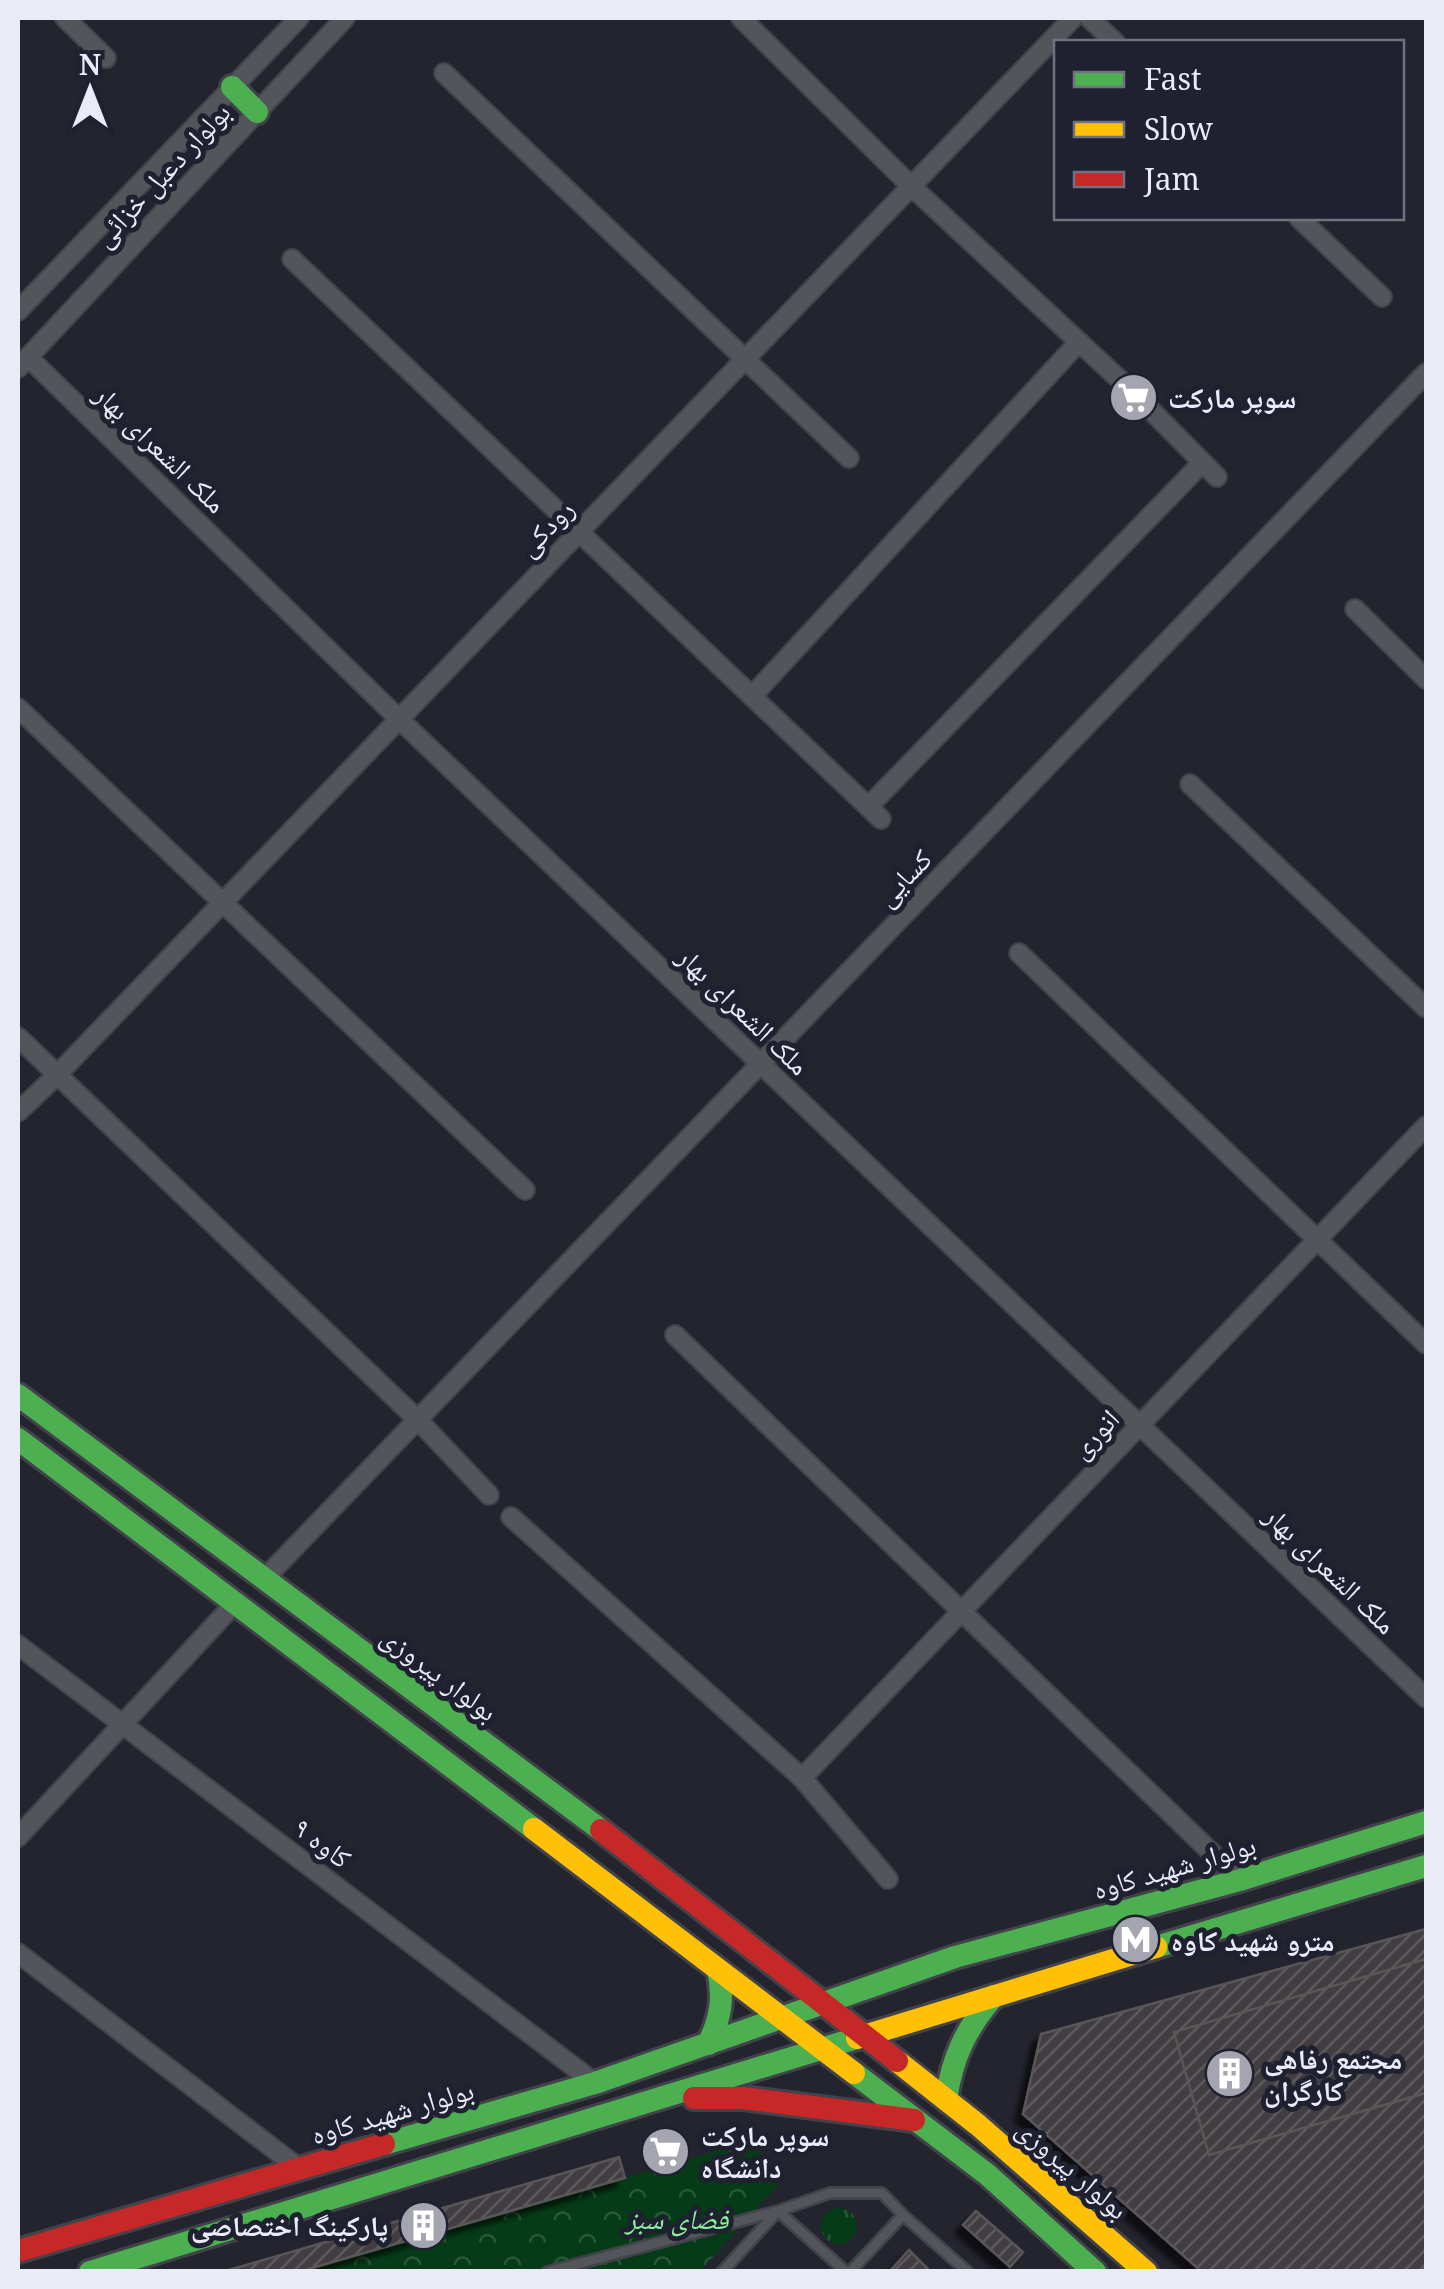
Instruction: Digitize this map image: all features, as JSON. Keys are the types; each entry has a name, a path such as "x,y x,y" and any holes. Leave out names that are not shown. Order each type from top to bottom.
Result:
{"main road":[{"path":"232,87 257,112"},
{"name":"بولوار پیروزی","path":"18,1395 650,1866 978,2125 1146,2272"},
{"path":"18,1439 988,2175 1095,2272"},
{"name":"بولوار شهید کاوه","path":"18,2251 595,2083 955,1958 1240,1880 1426,1822"},
{"path":"90,2272 1426,1866"},
{"path":"708,2044 724,2008 718,1970"},
{"path":"946,2100 949,2070 959,2043 994,1996"},
{"path":"662,2099 743,2098 916,2120"}],"street":[{"path":"65,18 106,58"},
{"name":"بولوار دعبل خزائی","path":"18,311 299,18"},
{"name":"بولوار دعبل خزائی","path":"23,362 346,18"},
{"path":"741,18 911,186 1133,392 1217,478"},
{"name":"رودکی","path":"18,1112 1073,18"},
{"path":"1089,18 1114,40"},
{"path":"444,73 849,458"},
{"path":"1301,220 1382,297"},
{"path":"292,258 874,813 1202,463"},
{"path":"752,696 1078,343"},
{"name":"ملک الشعرای بهار","path":"23,362 1426,1698"},
{"name":"کسایی","path":"264,1579 1426,373"},
{"path":"1355,609 1426,679"},
{"path":"18,708 525,1190"},
{"path":"1190,784 1426,1008"},
{"path":"1019,953 1426,1344"},
{"path":"18,1037 418,1420 488,1495"},
{"name":"انوری","path":"802,1778 1426,1126"},
{"path":"676,1334 1240,1880"},
{"path":"511,1517 802,1778 888,1878"},
{"path":"18,1838 236,1602"},
{"name":"کاوه ۹","path":"18,1645 595,2083"},
{"path":"18,1954 300,2169"}],"lane":[{"path":"548,2272 778,2211 830,2193 882,2194 968,2272"},
{"path":"722,2272 778,2211"},
{"path":"778,2211 848,2272 903,2215"}],"green space":[{"name":"فضای سبز","path":"754,2140 778,2185 700,2271 300,2272"},
{"path":"839,2208 852,2213 857,2226 852,2239 839,2244 826,2239 821,2226 826,2213"}],"building":[{"name":"مجتمع رفاهی کارگران","path":"1426,1929 1426,2272 1202,2272 1023,2114 1041,2034"},
{"path":"1426,1959 1426,2093 1209,2155 1174,2032"},
{"name":"پارکینگ اختصاصی","path":"619,2157 625,2178 298,2272 222,2272"},
{"path":"976,2211 1023,2252 1010,2267 963,2225"},
{"path":"909,2250 931,2272 889,2272"}],"traffic: fast":[{"path":"232,87 257,112"},
{"path":"18,1395 601,1830"},
{"path":"18,1439 534,1829"},
{"path":"384,2144 595,2083 955,1957 1240,1880 1426,1822"},
{"path":"1156,1947 1426,1866"},
{"path":"708,2044 720,2008 718,1970"},
{"path":"946,2100 962,2044 994,1996"},
{"path":"90,2272 857,2038"},
{"path":"854,2073 988,2175 1095,2272"}],"traffic: slow":[{"path":"534,1829 854,2073"},
{"path":"857,2038 1156,1947"},
{"path":"897,2061 978,2125 1146,2272"}],"traffic: jam":[{"path":"601,1830 897,2061"},
{"path":"694,2098 743,2098 914,2120"},
{"path":"18,2251 384,2144"}],"place":[{"name":"سوپر مارکت","path":"1133,397"},
{"name":"مترو شهید کاوه","path":"1136,1940"},
{"name":"مجتمع رفاهی کارگران","path":"1229,2074"},
{"name":"سوپر مارکت دانشگاه","path":"666,2151"},
{"name":"پارکینگ اختصاصی","path":"423,2225"}]}
